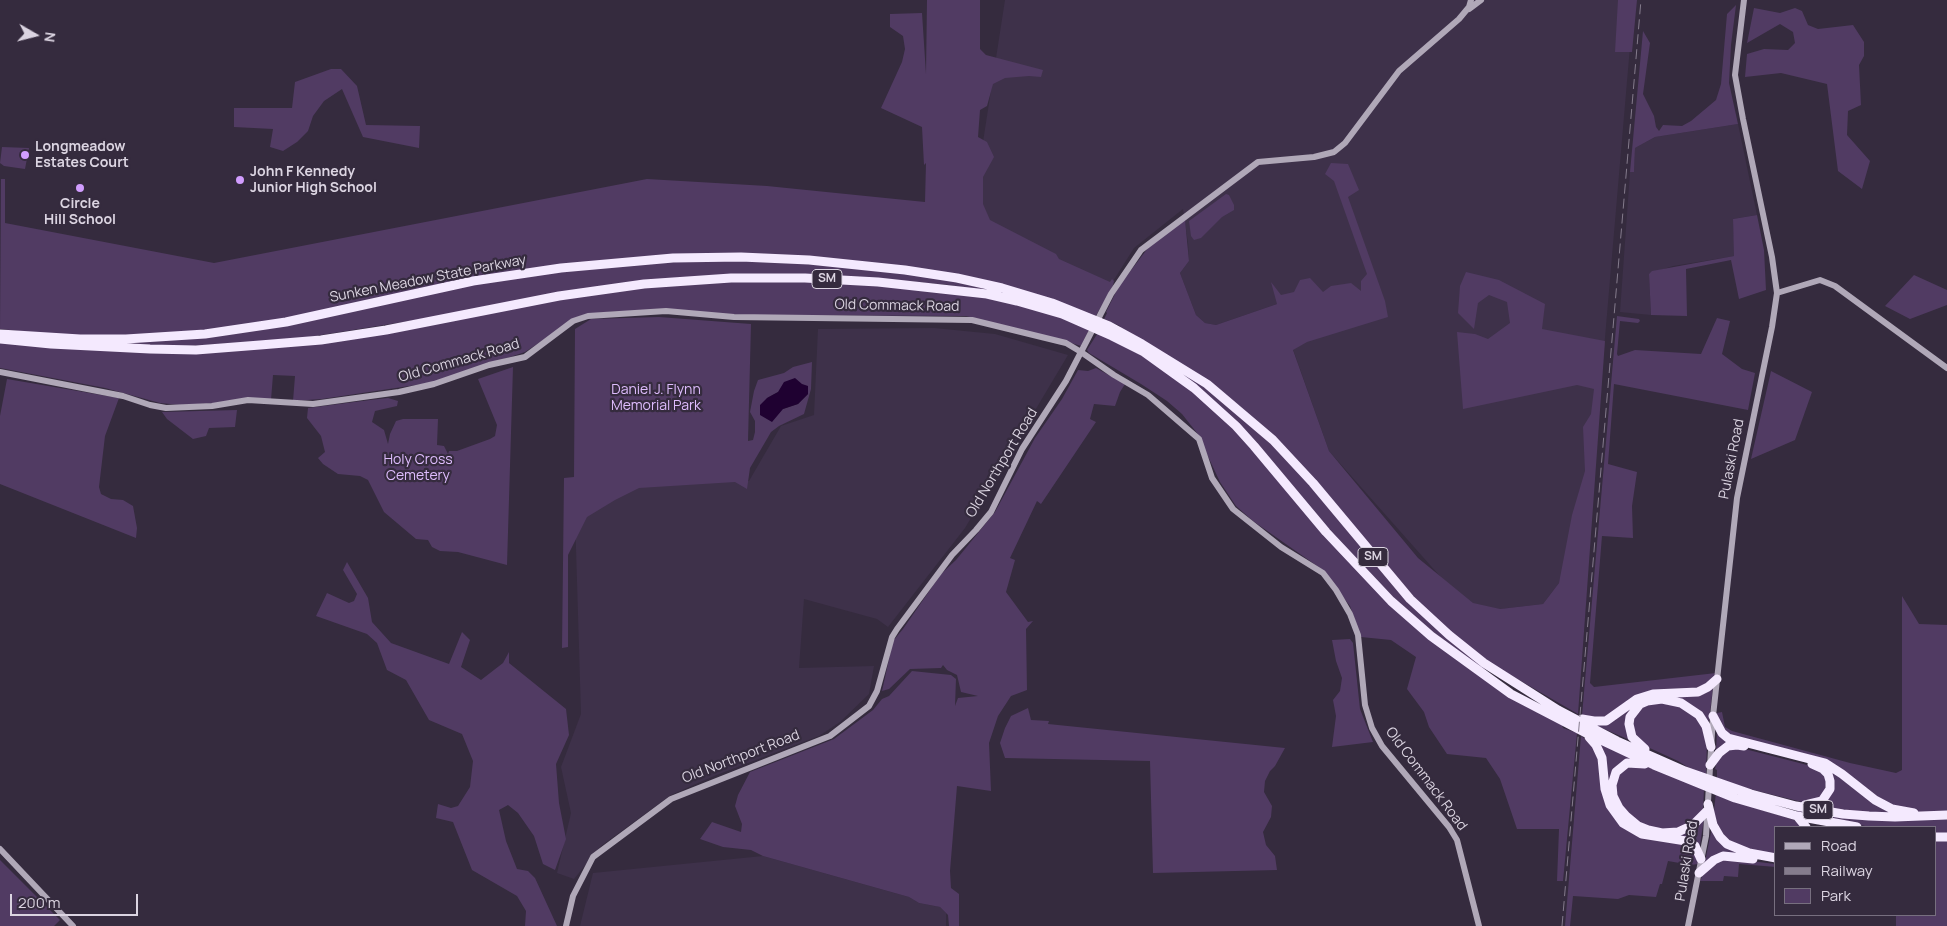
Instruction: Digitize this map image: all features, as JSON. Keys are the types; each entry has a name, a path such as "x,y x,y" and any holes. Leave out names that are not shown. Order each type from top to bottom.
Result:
{"highway":[{"name":"Sunken Meadow State Parkway","path":"0,334 89,339 126,339 205,334 286,322 473,281 561,268 673,258 741,257 809,260 905,270 957,278 1002,288 1052,303 1108,326 1142,344 1207,384 1274,440 1313,483 1410,599 1449,635 1484,663 1558,710 1657,762"},
{"name":"Sunken Meadow State Parkway","path":"0,340 150,350 196,350 321,340 386,330 569,294 644,284 731,278 805,278 878,282 987,294 1016,301 1062,314 1112,336 1144,352 1194,388 1236,426 1359,569 1390,601 1432,636 1512,694 1586,733 1657,762 1796,811 1852,826"},
{"path":"1558,710 1586,720 1603,722 1637,699 1653,694 1698,692 1708,687 1717,679"},
{"path":"1657,762 1632,737 1630,731 1630,717 1634,710 1647,701 1662,699 1691,708 1699,715 1706,726 1711,747"},
{"path":"1713,716 1722,733 1728,738 1825,763 1875,800 1892,809 1928,816"},
{"path":"1586,733 1596,745 1602,758 1605,789 1610,805 1623,822 1642,834 1686,841 1695,846 1701,859"},
{"path":"1710,767 1723,750 1728,746 1736,745 1815,765 1823,769 1828,774 1830,782 1827,795 1822,801 1796,811 1805,826"},
{"path":"1657,762 1627,763 1616,772 1612,785 1613,796 1626,816 1638,826 1662,833 1678,832 1686,829 1703,817 1708,804"},
{"path":"1708,804 1713,825 1726,844 1749,853 1774,858"},
{"name":"Sunken Meadow State Parkway","path":"1796,811 1895,818 1947,815"},
{"path":"1699,873 1714,860 1723,856 1774,862"}],"main road":[{"name":"Old Northport Road","path":"1466,11 1471,0"},
{"name":"Old Northport Road","path":"566,926 573,896 593,858 671,798 830,736 869,706 877,691 892,638 897,629 952,555 991,512 1022,449 1053,403 1103,310 1124,274 1141,250 1258,162 1314,157 1334,152 1340,148 1399,71 1480,0"},
{"name":"Pulaski Road","path":"1688,926 1706,836 1713,716 1737,498 1772,327 1776,293 1772,257 1735,75 1744,0"},
{"path":"1776,293 1820,280 1835,286 1947,368"},
{"name":"Old Commack Road","path":"0,372 123,396 166,408 212,406 248,400 313,404 398,392 434,384 489,365 525,357 573,321 588,316 666,311 734,317 972,320 1066,343 1148,395 1199,439 1212,478 1233,509 1281,547 1322,573 1336,590 1350,614 1358,635 1365,706 1372,728 1382,746 1449,827 1457,840 1479,926"},
{"path":"0,849 73,926"}],"shaded area":[{"path":"1005,0 1634,0 1592,489 1559,583 1543,604 1500,609 1469,609 1329,451 1277,304 1216,325 1205,323 1196,315 1180,273 1189,261 1183,209 1134,248 1110,286 967,245"},
{"path":"1738,124 1757,215 1733,219 1735,256 1673,266 1649,274 1651,315 1620,312 1630,172 1634,171 1635,148 1655,137"},
{"path":"934,328 995,334 1068,355 965,528 888,627 877,619 804,599 799,668 874,666 869,694 840,722 819,736 714,776 671,795 601,846 574,879 557,873 571,813 561,767 581,714 574,482 749,481 781,426 814,415 818,329"},
{"path":"795,378 808,386 808,394 798,404 783,409 772,422 760,415 760,405 767,398 778,392 784,382"},
{"path":"763,856 909,897 919,903 940,907 946,913 946,926 580,926 593,873"}],"green space":[{"path":"927,0 980,0 980,49 986,55 1043,70 1041,77 1005,78 993,84 987,106 980,110 978,137 987,142 994,157 983,177 983,204 990,220 1056,254 1059,259 1110,282 1112,279 1114,281 1112,289 1095,317 1029,292 820,258 571,265 232,328 109,337 56,335 0,329 1,179 5,179 5,223 214,263 647,179 767,186 925,202 926,163 924,165 922,127 881,108 902,62 905,49 903,36 890,27 890,14 922,13 926,74"},
{"path":"1618,0 1637,0 1632,52 1615,52"},
{"path":"1736,5 1729,83 1738,124 1655,137 1635,148 1634,172 1630,172 1643,31 1650,43 1643,94 1654,116 1656,127 1659,131 1663,125 1682,126 1716,100 1721,84 1727,14"},
{"path":"1754,8 1780,13 1795,8 1802,11 1808,25 1818,29 1853,25 1864,42 1864,56 1859,65 1861,105 1848,111 1847,135 1870,161 1862,189 1838,171 1827,84 1781,73 1745,77 1747,54 1764,49 1788,50 1795,43 1793,32 1780,24 1747,43"},
{"path":"331,69 341,69 357,86 366,125 420,126 419,148 363,137 342,89 324,101 313,116 308,131 297,142 283,151 270,147 273,129 234,127 234,108 292,108 295,82"},
{"path":"2,147 29,148 25,169 4,166 0,163"},
{"path":"1331,163 1348,164 1359,190 1348,197 1385,301 1388,317 1307,342 1293,350 1329,451 1418,558 1473,603 1500,609 1543,604 1559,583 1572,515 1585,471 1583,427 1591,414 1594,389 1577,385 1463,409 1457,332 1475,334 1488,339 1510,323 1507,302 1489,295 1478,303 1474,329 1458,313 1460,286 1466,272 1499,280 1545,304 1542,329 1605,341 1578,714 1488,662 1456,638 1420,604 1284,447 1241,407 1195,372 1119,328 1120,326 1104,319 1119,286 1151,244 1185,220 1189,261 1180,273 1196,315 1205,323 1216,325 1277,304 1271,282 1281,295 1294,292 1300,280 1310,278 1323,292 1331,286 1351,283 1361,291 1361,281 1367,274 1334,181 1325,174"},
{"path":"1226,194 1229,195 1234,205 1234,210 1222,217 1201,238 1194,240 1191,236 1189,221"},
{"path":"1757,215 1764,250 1766,290 1739,299 1731,260 1686,269 1687,316 1651,315 1649,274 1652,271 1734,256 1733,219"},
{"path":"756,260 906,272 1005,292 1005,295 949,285 905,281 680,278 290,340 188,346 94,345 187,338 520,276 674,261"},
{"path":"1914,275 1947,290 1947,305 1910,319 1885,306"},
{"path":"748,280 837,282 984,296 1041,310 1090,328 1081,346 966,316 743,315 649,310 607,312 590,314 572,321 525,352 436,382 322,399 293,401 295,376 273,375 271,400 180,405 160,403 105,388 0,368 0,341 243,350 566,298 661,285"},
{"path":"1617,316 1639,319 1640,321 1638,323 1620,321 1618,356 1635,350 1701,354 1717,318 1730,321 1722,354 1742,369 1755,373 1748,410 1614,384 1608,464 1637,472 1632,506 1633,538 1602,536 1590,683 1594,687 1716,673 1703,689 1660,692 1607,719 1582,715"},
{"name":"Daniel J. Flynn Memorial Park","path":"659,317 751,324 748,441 753,440 755,432 755,421 750,412 758,380 784,373 793,367 812,362 811,389 804,414 771,432 750,468 747,489 735,482 639,488 587,517 568,555 568,647 562,648 564,478 574,477 575,329 591,319","holes":["778,392 808,394 798,404 783,409 767,398"]},
{"path":"1099,331 1158,365 1191,389 1229,423 1427,635 1562,725 1563,728 1577,733 1563,881 1557,881 1559,829 1517,829 1500,779 1486,758 1447,754 1429,727 1424,712 1407,689 1416,657 1391,640 1361,637 1350,606 1320,568 1253,521 1236,506 1220,482 1197,433 1182,414 1167,401 1089,353 1087,350"},
{"name":"Holy Cross Cemetery","path":"513,367 507,565 458,552 440,551 432,547 428,540 416,539 384,512 368,480 360,476 338,474 323,464 318,458 325,452 321,436 307,418 308,408 388,398 398,401 397,406 375,411 372,422 384,430 388,444 396,421 403,419 438,419 437,445 444,446 448,454 449,451 457,451 490,439 495,436 497,425 478,379"},
{"path":"1096,368 1125,384 1115,406 1094,404 1090,419 1096,422 1041,504 1037,501 1010,558 1015,560 1006,592 1028,622 1033,621 1026,629 1027,690 1011,696 998,716 989,743 991,791 957,786 950,871 951,888 959,894 959,926 949,926 948,915 940,907 919,903 909,897 763,856 751,850 723,847 700,839 712,822 741,832 742,824 735,806 738,795 750,772 834,739 873,710 912,671 951,675 956,679 955,706 958,698 978,696 961,692 957,675 947,670 943,665 941,668 910,669 889,689 882,691 893,641 941,574 956,560 995,512 1035,438 1062,399 1078,370 1088,371"},
{"path":"1181,370 1252,423 1300,473 1361,547 1486,668 1484,671 1407,612 1180,373"},
{"path":"1771,371 1812,392 1795,440 1751,459"},
{"path":"7,379 119,398 105,436 99,487 101,494 111,499 123,500 133,506 137,528 136,538 0,484 0,416"},
{"path":"237,410 235,427 209,428 206,436 193,439 167,419 162,412"},
{"path":"347,562 368,598 372,622 391,643 449,664 462,632 470,640 461,667 481,680 503,663 509,652 509,663 566,709 569,735 556,764 559,803 566,839 555,870 543,864 534,836 518,813 508,805 499,810 506,841 517,869 528,871 535,878 557,926 525,926 526,911 517,896 472,870 453,822 436,818 438,804 451,808 458,806 470,787 473,761 462,734 429,720 406,680 387,670 377,643 367,634 316,616 327,593 349,603 354,601 357,594 343,570"},
{"path":"1902,596 1919,624 1947,625 1947,926 1896,926 1896,916 1937,916 1937,826 1865,826 1797,812 1797,809 1878,814 1814,807 1831,794 1825,768 1739,743 1716,752 1717,729 1722,736 1822,764 1876,798 1840,769 1731,736 1722,731 1717,720 1717,713 1722,712 1725,727 1732,731 1850,763 1896,773 1902,770"},
{"path":"1350,639 1353,643 1360,709 1373,742 1332,747 1336,716 1333,700 1340,691 1342,678 1332,640"},
{"path":"1713,688 1708,727 1675,699 1634,707 1632,741 1595,725 1629,708"},
{"path":"1660,702 1680,705 1692,711 1701,724 1707,742 1706,774 1694,771 1678,761 1641,744 1634,737 1632,726 1634,716 1639,709 1647,704"},
{"path":"1028,708 1031,720 1049,721 1048,724 1285,748 1265,781 1264,792 1272,806 1271,817 1263,832 1266,845 1275,856 1277,870 1153,873 1150,761 1005,758 1000,743 1005,728 1011,716"},
{"path":"1581,736 1593,744 1617,819 1686,842 1697,854 1698,864 1691,865 1668,861 1662,884 1660,884 1656,897 1629,895 1618,899 1573,896 1570,926 1565,926"},
{"path":"1597,742 1638,760 1623,764 1615,770 1611,778 1609,789 1611,798 1623,817 1634,826 1659,835 1675,835 1695,827 1704,819 1699,851 1696,844 1690,839 1654,835 1641,831 1627,822 1618,813 1608,792 1604,756"},
{"path":"1741,748 1815,767 1827,779 1824,796 1806,803 1717,781 1717,770 1715,769 1717,760 1731,749"},
{"path":"1646,766 1704,789 1703,811 1692,825 1664,831 1639,824 1621,808 1614,789 1617,776 1625,768"},
{"path":"1716,792 1734,801 1794,820 1802,826 1774,826 1774,856 1759,854 1729,842 1713,820"},
{"path":"1712,827 1716,837 1751,856 1738,855 1705,862"},
{"path":"1724,858 1774,864 1774,867 1739,864 1738,877 1724,876 1723,881 1700,881 1704,872"},
{"path":"0,860 60,920 54,926 0,926"}],"railway":[{"path":"1562,926 1641,0"}],"place":[{"name":"Longmeadow Estates Court","path":"25,155"},
{"name":"John F Kennedy Junior High School","path":"240,180"},
{"name":"Circle Hill School","path":"80,188"}]}
